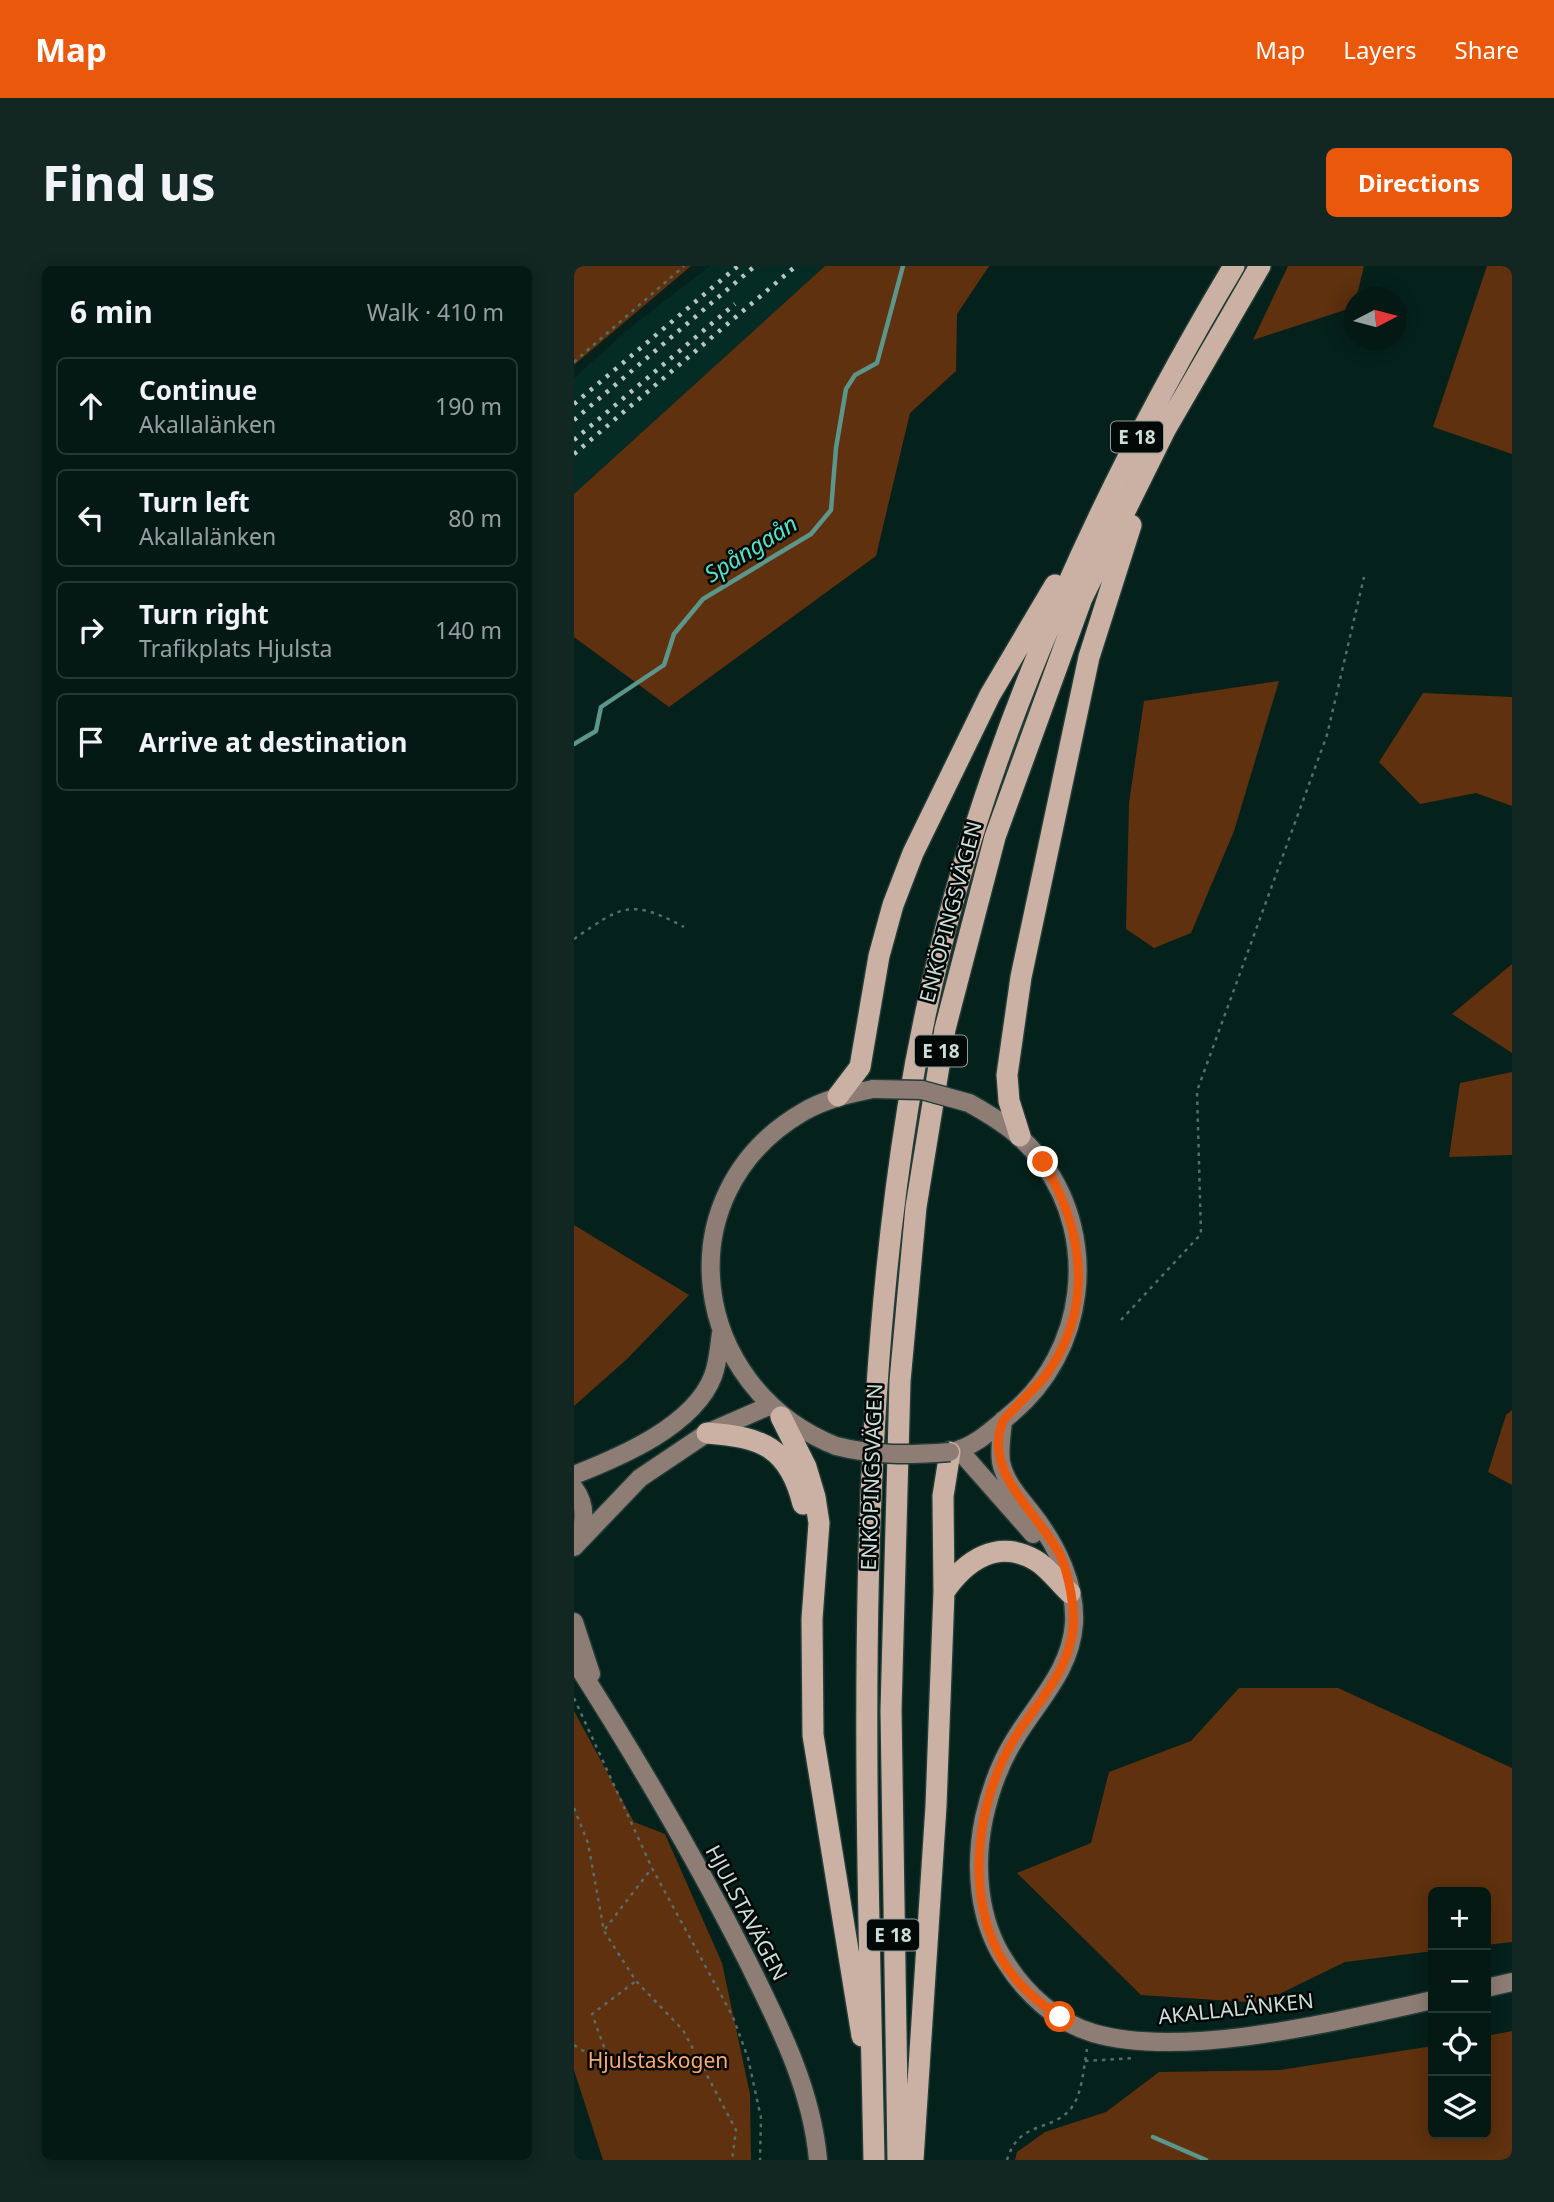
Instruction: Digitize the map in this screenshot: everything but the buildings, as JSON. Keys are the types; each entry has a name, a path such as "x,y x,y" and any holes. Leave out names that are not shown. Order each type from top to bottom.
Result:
{"highway":[{"name":"ENKÖPINGSVÄGEN","path":"873,2097 868,1709 873,1455 879,1342 890,1230 909,1102 938,960 962,871 995,765 1033,664 1101,508 1145,420 1234,266"},
{"name":"ENKÖPINGSVÄGEN","path":"898,2160 891,1710 900,1381 916,1207 945,1029 995,837 1082,598 1165,430 1260,266"},
{"path":"1020,1136 1009,1101 1010,1050 1021,977 1052,819 1093,644 1111,581 1165,430"},
{"path":"838,1096 860,1067 879,956 893,905 913,853 990,695 1101,508"},
{"path":"775,1411 806,1467 815,1497 819,1531 814,1564 813,1735 824,1821 873,2097"},
{"path":"707,1433 751,1439 777,1451 785,1461 802,1500 814,1564"},
{"path":"913,2160 936,1807 944,1592 943,1496 954,1451"},
{"path":"944,1592 958,1571 973,1558 992,1552 1016,1552 1036,1560 1070,1593"},
{"name":"E 18","path":"873,2097 874,2160"}],"main road":[{"path":"873,1088 922,1090 969,1103 1020,1136 1043,1162 1061,1192 1072,1222 1078,1254 1078,1286 1073,1317 1051,1368 1021,1405 1003,1420 954,1451 896,1455 866,1453 836,1446 775,1411 741,1373 721,1334 712,1293 711,1264 715,1232 724,1203 737,1176 755,1151 777,1130 802,1112 838,1096 873,1088"},
{"path":"574,1475 662,1433 685,1413 705,1392 713,1376 721,1334"},
{"path":"575,1546 640,1478 707,1433 775,1411"},
{"name":"AKALLALÄNKEN","path":"1003,1420 1002,1464 1010,1485 1061,1557 1074,1620 1071,1646 1058,1677 1014,1740 991,1792 984,1819 979,1874 981,1899 998,1951 1018,1982 1060,2017 1090,2032 1137,2041 1222,2038 1294,2029 1428,2001"},
{"name":"AKALLALÄNKEN","path":"954,1451 1028,1527 1051,1558 1070,1593"},
{"path":"574,1489 584,1509 583,1528 575,1546"},
{"name":"HJULSTAVÄGEN","path":"574,1622 600,1700"},
{"name":"HJULSTAVÄGEN","path":"574,1660 684,1843 768,2003 806,2096 818,2160"},
{"path":"1491,1987 1512,1982"}],"path":[{"path":"574,362 684,266"},
{"path":"1122,1320 1201,1234 1197,1091 1327,735 1364,577"},
{"path":"574,939 614,912 639,908 656,912 684,928"},
{"path":"574,1698 652,1868 733,2017 748,2058 761,2118 760,2160"},
{"path":"574,1808 588,1843 604,1931 636,1981 683,2030 736,2130 732,2160"},
{"path":"604,1931 652,1868"},
{"path":"574,2045 612,2069 592,2014 636,1981"},
{"path":"1007,2160 1012,2144 1037,2126 1061,2118 1073,2106 1085,2062"}],"shaded area":[{"path":"710,266 825,266 574,494 574,378 632,326"}],"green space":[{"path":"574,266 691,266 574,365"},
{"path":"825,266 989,266 957,314 956,371 910,413 876,556 669,707 574,637 574,494"},
{"path":"1288,266 1364,266 1359,287 1344,287 1344,310 1253,340"},
{"path":"1487,266 1512,266 1512,454 1433,427"},
{"path":"1279,681 1234,831 1191,933 1154,948 1126,929 1129,803 1144,701"},
{"path":"1423,693 1512,697 1512,806 1476,793 1420,804 1379,762"},
{"path":"1512,964 1512,1053 1452,1014"},
{"path":"1512,1072 1512,1155 1449,1157 1460,1083"},
{"path":"574,1225 689,1295 626,1360 574,1406"},
{"path":"1512,1410 1512,1485 1488,1472 1506,1415"},
{"path":"1239,1688 1338,1688 1512,1768 1512,1942 1491,1944 1491,1887 1428,1887 1428,1952 1345,1962 1261,2003 1141,1995 1017,1873 1091,1843 1109,1772 1191,1741"},
{"name":"Hjulstaskogen","path":"574,1711 634,1822 665,1834 722,1963 750,2094 751,2160 603,2160 574,2070"},
{"path":"1512,2031 1512,2160 1015,2160 1017,2152 1045,2132 1106,2112 1159,2072 1280,2070 1428,2047 1428,2139 1491,2139 1491,2035"}],"waterway":[{"name":"Spångaån","path":"574,744 596,731 601,707 664,665 674,634 703,599 811,534 831,510 836,448 846,389 855,375 877,363 903,266"},
{"path":"1153,2137 1206,2160"}],"railway":[{"path":"574,404 738,266"},
{"path":"574,420 755,266"},
{"path":"574,454 796,266"},
{"path":"574,440 735,304"}],"route":[{"path":"1043,1162 1061,1192 1072,1222 1078,1254 1078,1286 1073,1317 1062,1348 1037,1388 1003,1420 1000,1446 1002,1464 1010,1485 1041,1525 1061,1557 1074,1620 1071,1646 1058,1677 1014,1740 991,1792 984,1819 979,1874 981,1899 998,1951 1018,1982 1039,2003 1060,2017"}]}
